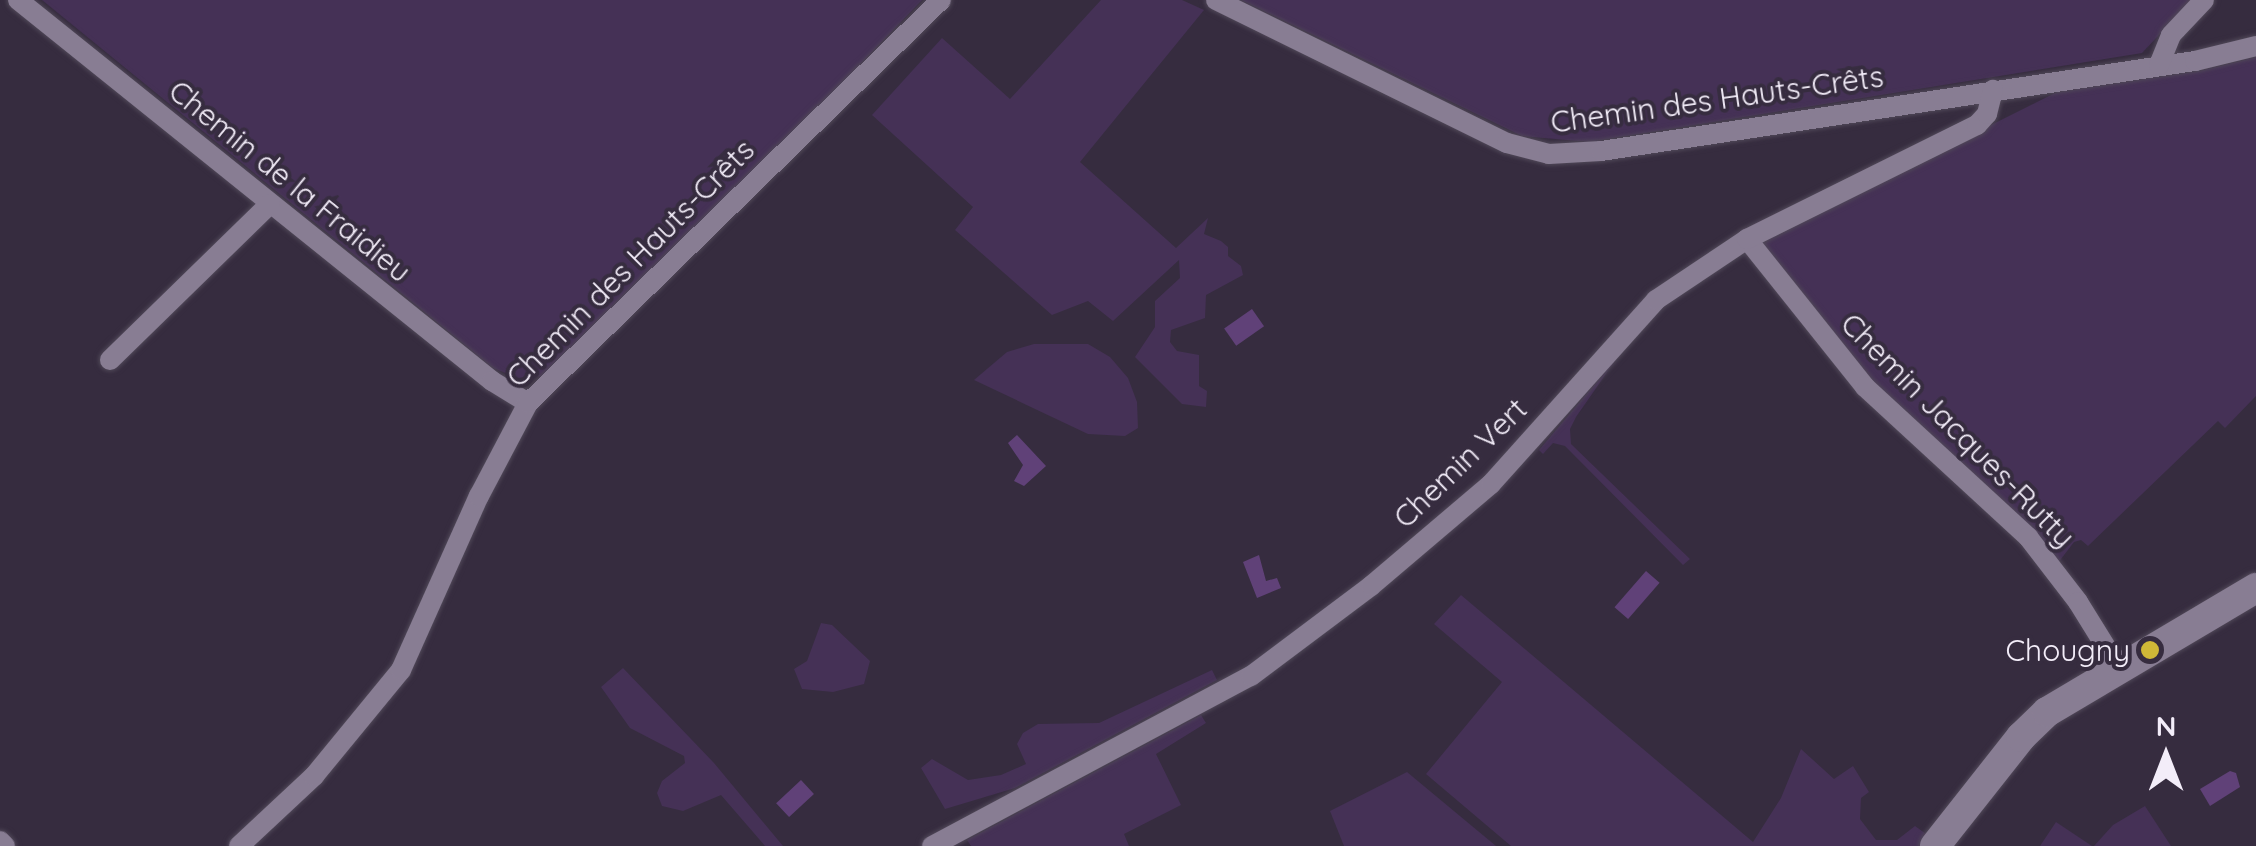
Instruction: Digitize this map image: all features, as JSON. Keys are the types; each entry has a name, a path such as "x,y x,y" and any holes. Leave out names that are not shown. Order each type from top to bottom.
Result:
{"main road":[{"path":"1936,846 2034,723 2256,588"}],"street":[{"name":"Chemin de la Fraidieu","path":"18,0 492,381 528,404"},
{"name":"Chemin des Hauts-Crêts","path":"239,846 314,776 401,670 486,482 528,404 941,0"},
{"name":"Chemin des Hauts-Crêts","path":"1216,0 1507,143 1549,154 1601,151 2159,66 2256,46"},
{"path":"2159,66 2171,35 2204,0"},
{"name":"Chemin Vert","path":"932,846 957,840 1205,704 1336,615 1499,475 1647,308 1747,240 1976,125 1987,114 1993,90"},
{"path":"110,360 270,204"},
{"name":"Chemin Jacques-Rutty","path":"1747,240 1865,387 2028,537 2078,602 2119,668"}],"shaded area":[{"path":"42,0 922,0 825,101 542,376 518,378 493,368"},
{"path":"1101,0 1182,0 1204,10 1080,162 1176,248 1208,218 1204,234 1228,247 1228,256 1241,266 1243,275 1206,295 1205,318 1171,330 1170,342 1177,351 1199,355 1199,386 1207,391 1206,407 1182,404 1135,357 1155,327 1155,301 1180,278 1179,260 1113,321 1088,301 1052,315 955,230 973,207 872,115 942,38 1010,99"},
{"path":"1241,0 2192,0 2142,53 1589,142 1522,136"},
{"path":"2256,57 2256,396 2225,428 2218,421 2088,546 2081,540 2074,542 2058,563 1879,388 1762,248 1761,240 2057,92 2204,70"},
{"path":"1252,309 1264,326 1236,346 1224,329"},
{"path":"1034,344 1088,344 1110,357 1128,378 1137,402 1138,428 1125,436 1088,434 974,380 1007,352"},
{"path":"1617,358 1576,417 1570,429 1571,444 1690,559 1683,565 1565,446 1553,443 1543,454 1539,450"},
{"path":"1017,435 1046,466 1024,486 1014,481 1023,465 1008,443"},
{"path":"1259,555 1266,581 1277,578 1281,588 1257,598 1243,562"},
{"path":"1646,571 1660,583 1628,619 1615,607"},
{"path":"1461,595 1753,842 1781,798 1801,749 1834,779 1853,766 1869,792 1861,798 1860,819 1876,840 1897,840 1915,826 1929,836 1921,846 1511,846 1426,774 1502,682 1434,624"},
{"path":"821,623 832,625 870,661 864,684 833,692 802,689 794,669 807,661"},
{"path":"623,668 714,763 783,846 765,846 721,795 683,811 662,806 657,793 662,781 685,763 684,756 630,728 601,687"},
{"path":"1212,670 1217,680 1015,788 945,809 921,768 932,759 968,780 1001,775 1026,764 1017,744 1023,733 1038,724 1099,723"},
{"path":"1201,715 1206,723 1156,754 1181,805 1124,834 1129,846 971,846 967,840"},
{"path":"2230,771 2236,773 2240,787 2210,806 2200,789"},
{"path":"1407,772 1496,846 1344,846 1330,811"},
{"path":"801,780 814,794 789,817 776,803"},
{"path":"2145,806 2171,846 2094,846 2113,825"},
{"path":"2056,822 2092,846 2040,846"}],"place":[{"name":"Chougny","path":"2150,650"}]}
